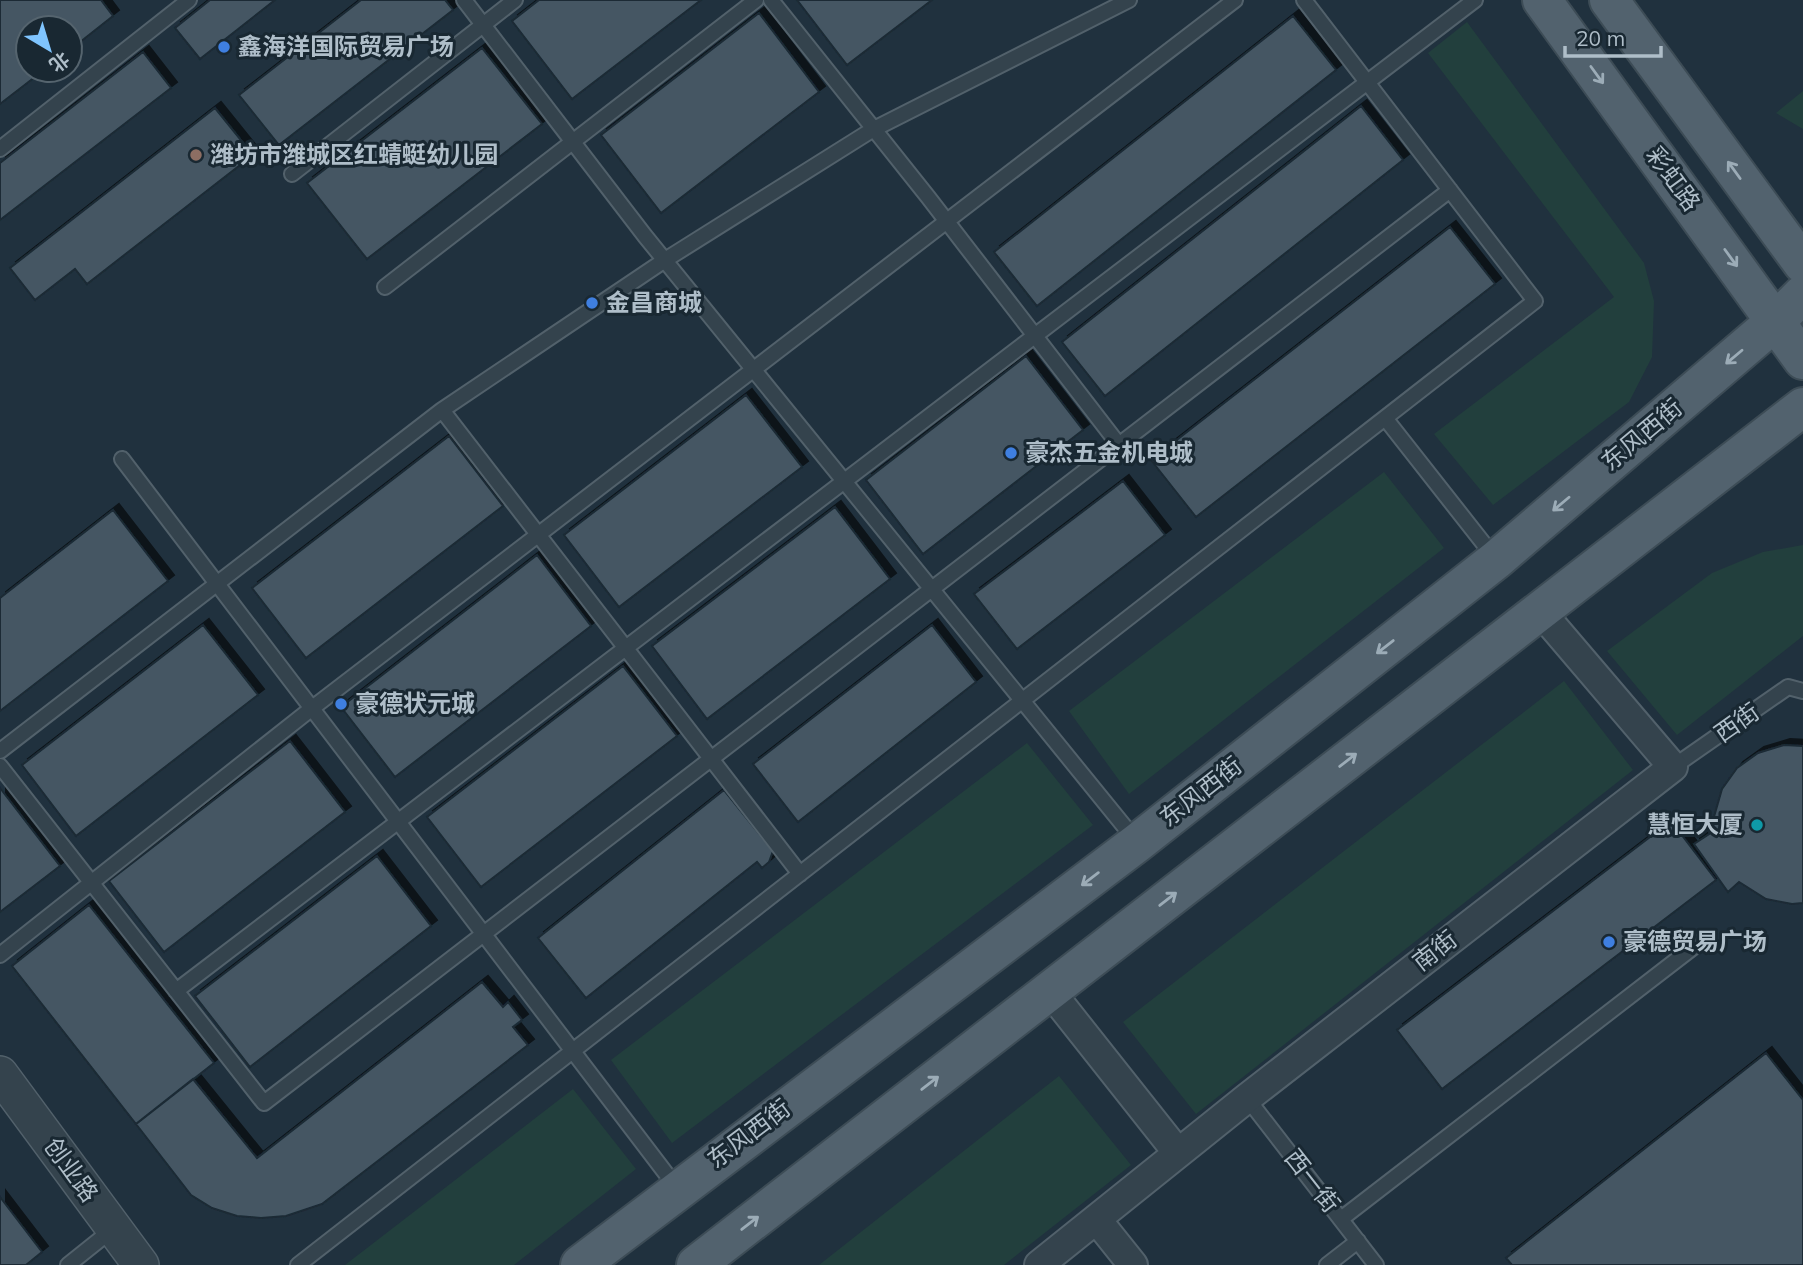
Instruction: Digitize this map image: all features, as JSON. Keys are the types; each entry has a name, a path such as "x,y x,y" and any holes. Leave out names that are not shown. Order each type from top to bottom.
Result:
{"main road":[{"name":"彩虹路","path":"1542,0 1790,307 1803,360"},
{"path":"1609,0 1803,264"},
{"name":"东风西街","path":"580,1265 677,1188 1138,843 1496,559 1790,307"},
{"path":"696,1265 1803,407"}],"street":[{"path":"1541,611 1673,766"},
{"name":"南街","path":"1039,1265 1247,1098 1673,766"},
{"path":"1049,990 1178,1153"},
{"name":"创业路","path":"0,1074 141,1265"},
{"path":"1097,1220 1133,1265"}],"lane":[{"path":"0,149 189,0"},
{"path":"464,0 665,260 1138,843"},
{"path":"292,174 515,0"},
{"path":"384,287 757,0"},
{"path":"771,0 947,221 1119,445"},
{"path":"0,751 442,410 665,260 873,130 1129,0"},
{"path":"0,955 90,881 311,709 1235,0"},
{"path":"298,1265 1535,301 1304,0"},
{"path":"176,991 1475,0"},
{"path":"0,766 264,1103 1450,190"},
{"path":"442,410 800,874"},
{"path":"1385,418 1496,559"},
{"path":"122,459 677,1188"},
{"name":"西街","path":"1673,766 1788,687 1803,691"},
{"path":"1341,1219 1700,942"},
{"name":"西一街","path":"1247,1098 1376,1265"},
{"path":"68,1265 114,1229"},
{"path":"1327,1265 1358,1241"}],"green space":[{"path":"1467,22 1644,263 1654,301 1652,357 1629,402 1493,505 1434,434 1614,297 1428,53"},
{"path":"1803,91 1803,129 1776,113"},
{"path":"1384,472 1444,548 1129,794 1069,711"},
{"path":"1803,545 1803,636 1677,735 1607,651 1712,573 1763,552"},
{"path":"1564,681 1633,770 1196,1114 1123,1022"},
{"path":"1027,743 1093,825 672,1143 611,1060"},
{"path":"1059,1076 1131,1165 1004,1265 819,1265"},
{"path":"573,1089 636,1169 514,1265 345,1265"}],"building":[{"path":"0,0 101,0 113,16 84,39 84,14 14,14 14,84 26,84 0,104"},
{"path":"210,0 275,0 200,59 175,28"},
{"path":"361,0 445,0 453,10 279,145 239,95"},
{"path":"539,0 701,0 572,99 512,21"},
{"path":"797,0 932,0 847,65"},
{"path":"759,13 819,92 661,213 601,135"},
{"path":"1293,16 1336,70 1037,306 994,252"},
{"path":"482,48 542,124 367,259 307,183"},
{"path":"143,52 171,88 0,220 0,163"},
{"path":"1361,106 1403,160 1105,396 1062,342"},
{"path":"215,108 253,155 87,284 75,269 35,300 10,268"},
{"path":"1450,227 1495,284 1196,517 1151,460"},
{"path":"1026,356 1083,430 923,554 866,480"},
{"path":"746,395 802,467 619,607 564,535"},
{"path":"449,436 503,506 306,658 252,588"},
{"path":"1123,481 1165,535 1017,649 974,594"},
{"path":"835,507 890,579 707,719 652,646"},
{"path":"113,510 168,581 0,711 0,598"},
{"path":"537,555 591,626 395,777 341,707"},
{"path":"203,625 258,695 76,836 22,765"},
{"path":"932,625 976,682 798,822 753,764"},
{"path":"623,666 677,736 481,887 427,817"},
{"path":"290,741 345,812 164,952 109,881"},
{"name":"慧恒大厦","path":"1784,745 1803,746 1803,903 1792,904 1766,899 1739,882 1728,892 1694,844 1709,834 1722,789 1737,768 1758,753"},
{"path":"0,788 60,866 0,912"},
{"path":"724,790 773,851 769,862 762,868 757,862 586,998 538,938"},
{"path":"1671,821 1716,880 1442,1089 1397,1030"},
{"path":"377,856 431,926 250,1067 195,996"},
{"path":"89,905 214,1063 136,1124 12,966"},
{"path":"482,982 503,1007 508,1002 522,1020 513,1027 528,1045 322,1204 286,1216 261,1218 237,1216 212,1208 191,1195 136,1124 193,1079 257,1158"},
{"path":"1766,1053 1803,1100 1803,1265 1512,1265 1506,1258"},
{"path":"0,1197 42,1252 26,1265 0,1265"}],"place":[{"name":"鑫海洋国际贸易广场","path":"224,47"},
{"name":"潍坊市潍城区红蜻蜓幼儿园","path":"196,155"},
{"name":"金昌商城","path":"592,303"},
{"name":"豪杰五金机电城","path":"1011,453"},
{"name":"豪德状元城","path":"341,704"},
{"name":"慧恒大厦","path":"1757,825"},
{"name":"豪德贸易广场","path":"1609,942"}]}
